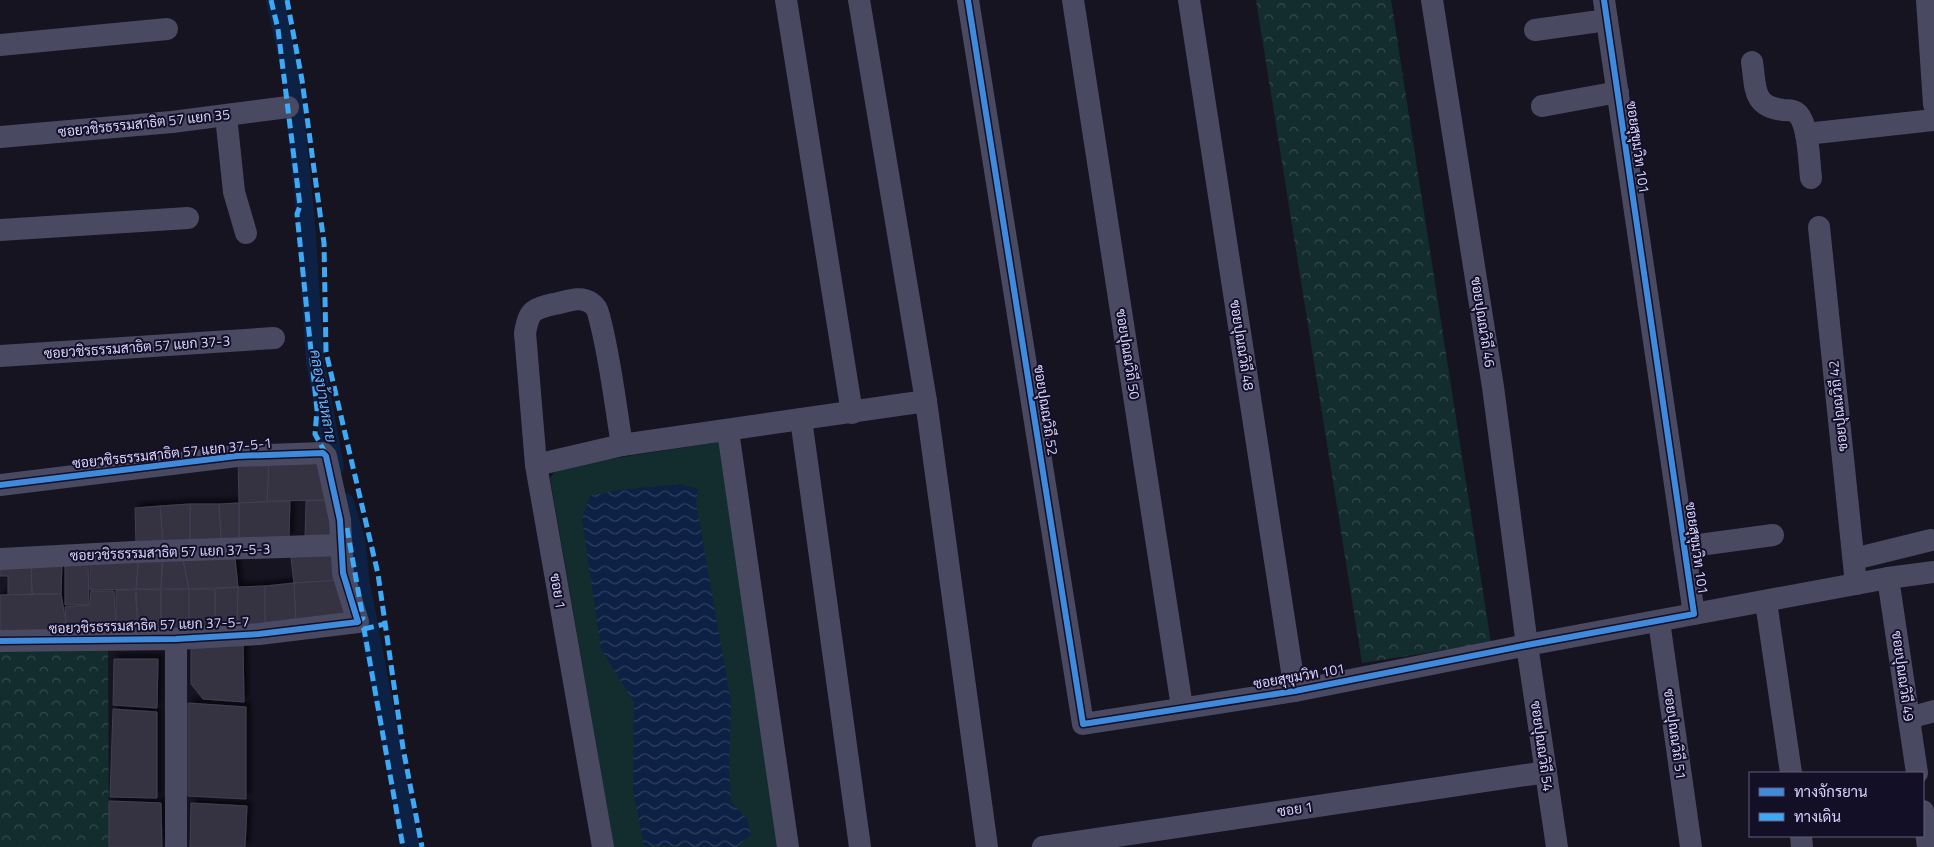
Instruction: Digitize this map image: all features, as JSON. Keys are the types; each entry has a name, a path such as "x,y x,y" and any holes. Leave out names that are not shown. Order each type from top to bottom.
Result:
{"street":[{"path":"786,0 852,413"},
{"path":"859,0 926,401 987,847"},
{"name":"ซอยปุณณวิถี 52","path":"968,0 1083,724 1182,707"},
{"name":"ซอยปุณณวิถี 50","path":"1073,0 1182,707"},
{"name":"ซอยปุณณวิถี 48","path":"1189,0 1295,691"},
{"name":"ซอยปุณณวิถี 46","path":"1432,0 1493,387 1527,645"},
{"path":"1927,0 1934,104"},
{"path":"1535,30 1605,10"},
{"name":"ซอยสุขุมวิท 101","path":"1182,707 1295,691 1694,614 1605,10"},
{"path":"0,46 168,29"},
{"path":"1752,62 1758,97 1769,108 1793,111 1799,115 1806,134 1810,178"},
{"path":"1542,106 1618,92"},
{"name":"ซอยวชิรธรรมสาธิต 57 แยก 35","path":"0,137 172,122 288,107"},
{"path":"226,116 234,192 246,233"},
{"path":"1806,134 1934,120"},
{"path":"0,230 188,218"},
{"name":"ซอยปุณณวิถี 42","path":"1820,227 1856,584"},
{"name":"ซอย 1","path":"603,847 536,465 525,333 531,313 537,308 577,299 586,300 596,308 604,342 622,445"},
{"name":"ซอยวชิรธรรมสาธิต 57 แยก 37-3","path":"0,356 274,338"},
{"path":"536,465 622,445 926,401"},
{"path":"801,419 860,847"},
{"path":"728,431 788,847"},
{"name":"ซอยวชิรธรรมสาธิต 57 แยก 37-5-1","path":"0,485 237,456 318,452 326,456 340,520 343,573 358,622"},
{"path":"1684,547 1773,535"},
{"path":"1854,559 1931,540"},
{"name":"ซอยวชิรธรรมสาธิต 57 แยก 37-5-3","path":"0,559 340,545"},
{"path":"1694,614 1888,578 1934,572"},
{"name":"ซอยปุณณวิถี 49","path":"1888,578 1917,772"},
{"path":"1766,602 1792,772"},
{"name":"ซอยปุณณวิถี 51","path":"1659,621 1691,847"},
{"name":"ซอยวชิรธรรมสาธิต 57 แยก 37-5-7","path":"0,641 176,639 259,634 358,622"},
{"path":"176,639 176,847"},
{"name":"ซอยปุณณวิถี 54","path":"1527,645 1557,847"},
{"path":"1909,718 1934,711"},
{"name":"ซอย 1","path":"1052,846 1546,772"},
{"path":"1924,818 1928,847"}],"green space":[{"path":"1256,0 1391,0 1491,643 1362,663"},
{"path":"719,442 779,847 614,847 550,478 559,467"},
{"path":"108,647 109,847 0,847 0,650"}],"water":[{"path":"679,484 698,489 696,503 731,702 729,771 731,802 747,819 751,835 736,847 644,846 633,791 634,702 601,649 582,519 590,496 619,490"}],"building":[{"path":"322,457 329,500 267,501 269,459"},
{"path":"269,459 267,502 239,503 238,460"},
{"path":"329,500 336,537 305,538 306,501"},
{"path":"290,501 289,538 239,540 239,503"},
{"path":"239,503 239,540 221,541 219,504"},
{"path":"190,504 219,504 221,541 190,542"},
{"path":"190,504 190,542 163,543 160,506"},
{"path":"160,506 163,543 136,544 135,508"},
{"path":"337,540 339,580 294,583 289,542"},
{"path":"139,557 136,589 90,590 90,559"},
{"path":"139,557 162,558 161,589 136,589"},
{"path":"163,558 183,559 189,589 161,589"},
{"path":"235,558 238,587 189,589 183,559"},
{"path":"88,559 89,605 65,605 65,564"},
{"path":"62,563 61,594 32,594 31,566"},
{"path":"31,566 32,594 8,595 8,576 0,576 0,568"},
{"path":"339,580 345,618 296,623 294,583"},
{"path":"294,583 296,623 265,625 265,586"},
{"path":"265,586 265,625 237,626 238,587"},
{"path":"238,587 237,626 215,626 215,589"},
{"path":"136,589 161,590 161,629 138,628"},
{"path":"189,589 215,589 215,626 189,627"},
{"path":"189,589 189,627 161,629 161,590"},
{"path":"116,590 135,590 138,628 116,629"},
{"path":"91,591 114,591 116,629 67,629 65,607 90,605"},
{"path":"61,594 67,629 0,631 0,595"},
{"path":"243,642 244,702 203,699 191,684 191,643"},
{"path":"114,659 158,659 157,708 113,705"},
{"path":"188,703 246,707 246,799 188,796"},
{"path":"113,709 157,712 157,798 110,797"},
{"path":"109,801 161,803 162,847 109,847"},
{"path":"191,803 247,806 245,847 190,847"}],"waterway":[{"name":"คลองบ้านหลาย","path":"275,0 291,74 306,221 315,361 335,467"},
{"name":"คลองบ้านหลาย","path":"345,502 357,544 360,578 411,847"}],"marked path":[{"path":"271,0 278,29 300,206 297,214 317,410 315,434 327,456"},
{"path":"287,0 302,80 324,243 326,352 378,574 403,748 422,847"},
{"path":"347,528 363,618 358,622 364,629 403,847"},
{"path":"364,629 385,624"}],"cycle path":[{"path":"968,0 1083,724 1295,691 1694,614 1604,0"},
{"path":"0,485 237,456 323,453 326,456 340,520 343,573 358,622 259,634 176,639 0,641"}]}
